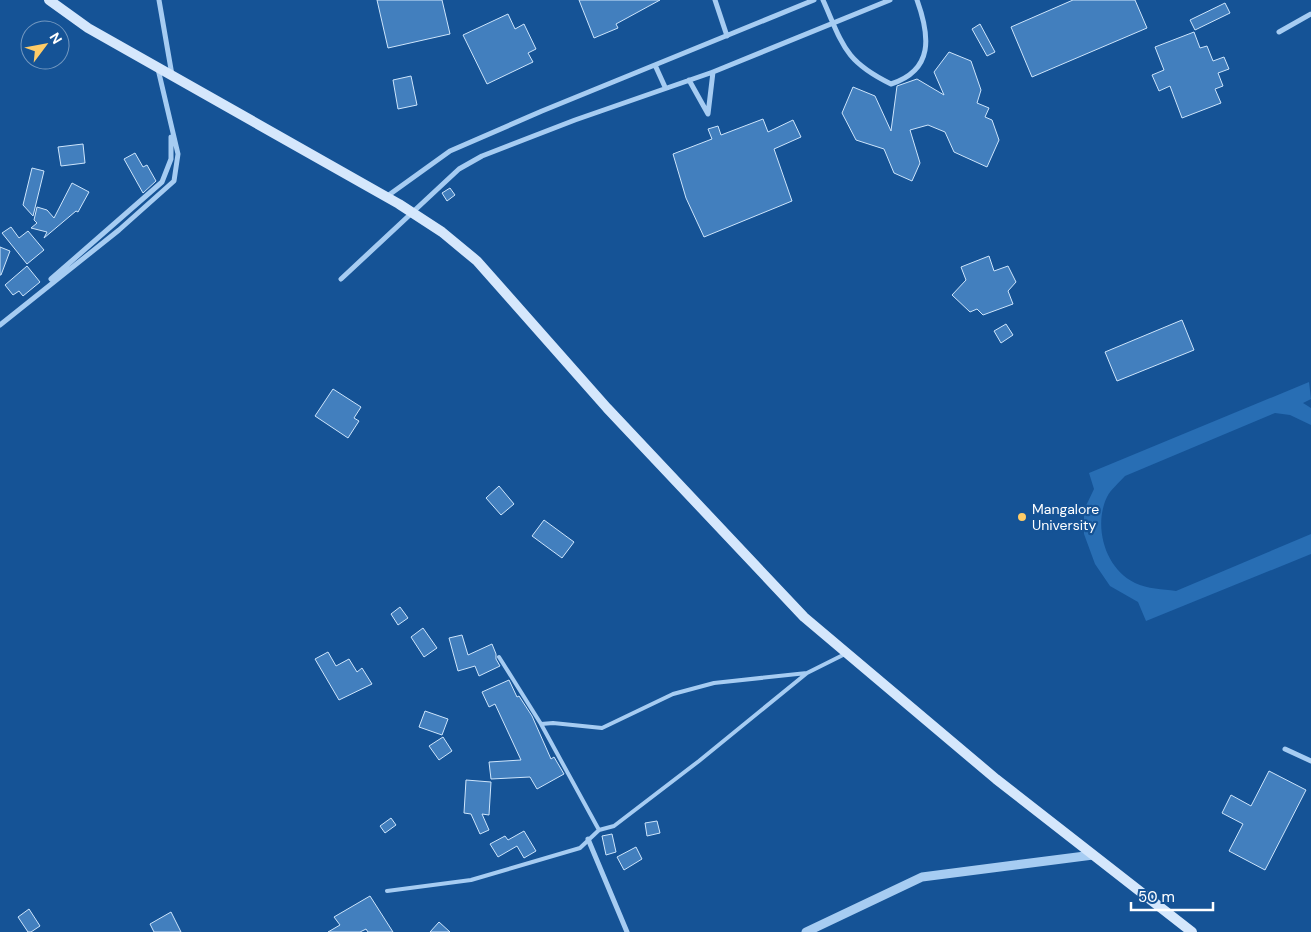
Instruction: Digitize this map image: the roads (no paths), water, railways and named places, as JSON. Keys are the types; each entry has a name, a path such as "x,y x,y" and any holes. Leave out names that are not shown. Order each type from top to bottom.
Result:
{"main road":[{"path":"49,0 88,28 386,197 442,232 477,261 607,408 804,617 996,778 1192,932"}],"street":[{"path":"159,0 172,75"},
{"path":"715,0 727,36"},
{"path":"386,197 450,151 814,0"},
{"path":"823,0 842,46 848,54 877,77 891,84 916,72 922,60 926,43 923,16 917,0"},
{"path":"341,279 411,212 460,169 482,156 665,87 713,72 890,0"},
{"path":"1279,32 1311,14"},
{"path":"655,65 665,87"},
{"path":"6,319 162,182 171,159 171,140 156,66"},
{"path":"0,324 118,230 174,181 178,154 156,66"},
{"path":"689,80 708,114 713,72"},
{"path":"1285,748 1311,761"},
{"path":"588,838 626,932"},
{"path":"806,932 922,877 1093,855"}],"lane":[{"path":"387,891 471,880 580,848 588,838 599,830 614,826 699,761 808,673 847,653"},
{"path":"499,656 541,724 599,830"},
{"path":"541,724 553,723 602,728 673,694 714,683 808,673"}],"place":[{"name":"Mangalore University","path":"1022,517"}]}
